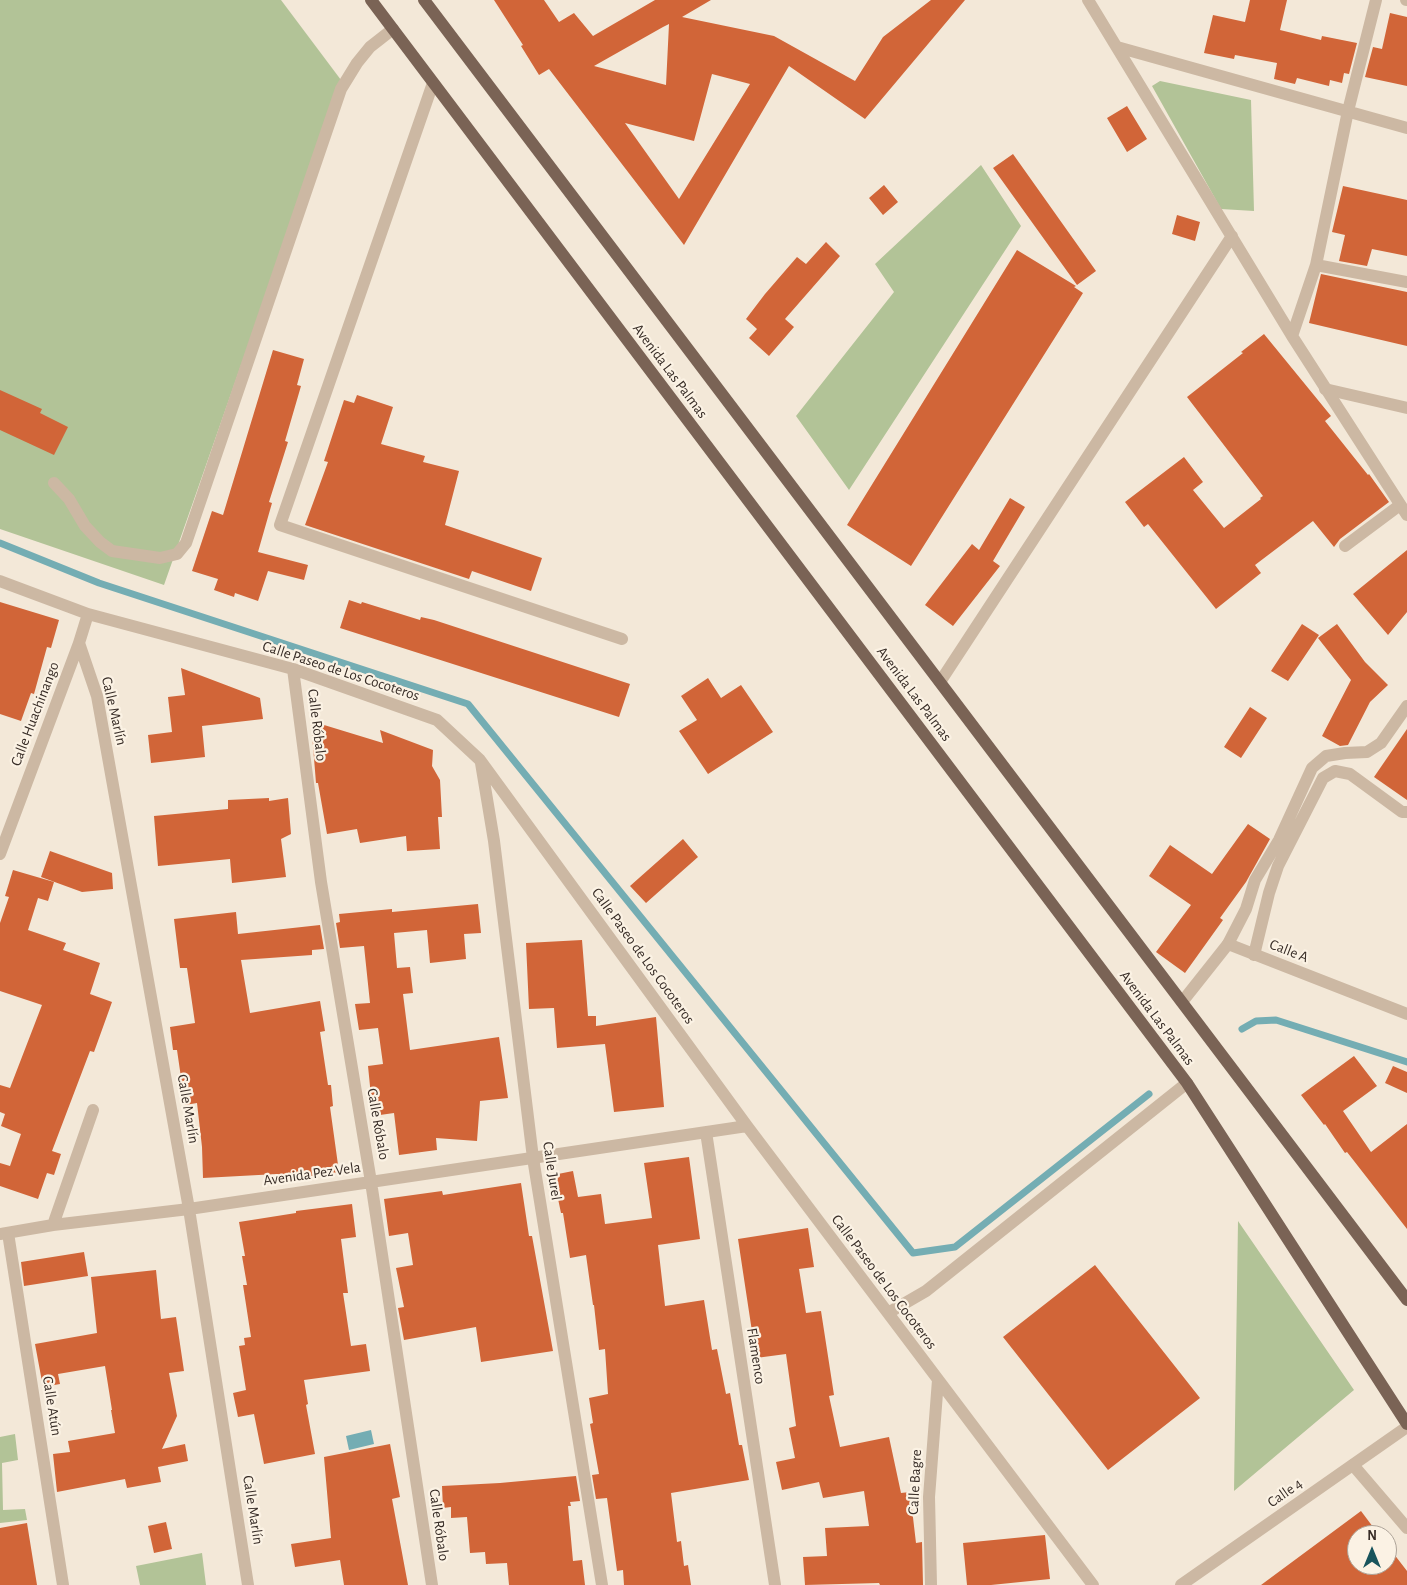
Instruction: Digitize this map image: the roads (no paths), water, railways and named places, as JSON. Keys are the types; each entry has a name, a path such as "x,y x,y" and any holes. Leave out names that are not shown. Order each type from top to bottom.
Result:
{"main road":[{"name":"Avenida Las Palmas","path":"371,0 1186,1084 1407,1425"},
{"name":"Avenida Las Palmas","path":"424,0 1407,1300"}],"street":[{"path":"1088,0 1292,336 1403,510 1345,546"},
{"path":"1292,336 1316,265 1348,111 1376,0"},
{"path":"54,483 69,499 86,526 100,542 112,551 160,558 177,554 186,543 341,89 357,63 370,47 394,29"},
{"path":"1117,47 1407,128"},
{"path":"433,83 280,525 622,639"},
{"path":"940,682 1232,236"},
{"path":"1316,265 1407,282"},
{"path":"1326,389 1407,408"},
{"name":"Calle Paseo de Los Cocoteros","path":"0,581 88,614 293,669 437,720 480,760 746,1126 1093,1585"},
{"name":"Calle Huachinango","path":"0,854 79,643 88,614"},
{"name":"Calle Marlín","path":"79,643 97,696 189,1209 248,1585"},
{"name":"Calle Róbalo","path":"293,669 321,882 372,1182 432,1585"},
{"path":"1182,1002 1228,944 1246,909 1255,880 1279,840 1312,768 1326,756 1367,752 1381,743 1407,706"},
{"name":"Calle Jurel","path":"480,760 494,841 533,1158 602,1585"},
{"path":"1254,955 1269,893 1278,866 1323,778 1335,772 1350,774 1402,812 1407,812"},
{"name":"Calle A","path":"1228,944 1407,1014"},
{"path":"888,1313 926,1291 1186,1084"},
{"path":"53,1225 93,1110"},
{"name":"Avenida Pez Vela","path":"4,1233 53,1225 189,1209 746,1126"},
{"name":"Flamenco","path":"706,1132 775,1585"},
{"name":"Calle Atún","path":"4,1233 64,1585"},
{"name":"Calle Bagre","path":"931,1585 929,1496 938,1380"},
{"name":"Calle 4","path":"1181,1585 1407,1425"},
{"path":"1353,1465 1407,1528"}],"water":[{"path":"371,1430 374,1444 349,1450 346,1436"}],"waterway":[{"path":"0,543 99,583 468,704 913,1253 955,1247 1149,1094"},
{"path":"1242,1029 1256,1021 1276,1020 1407,1062"}]}
